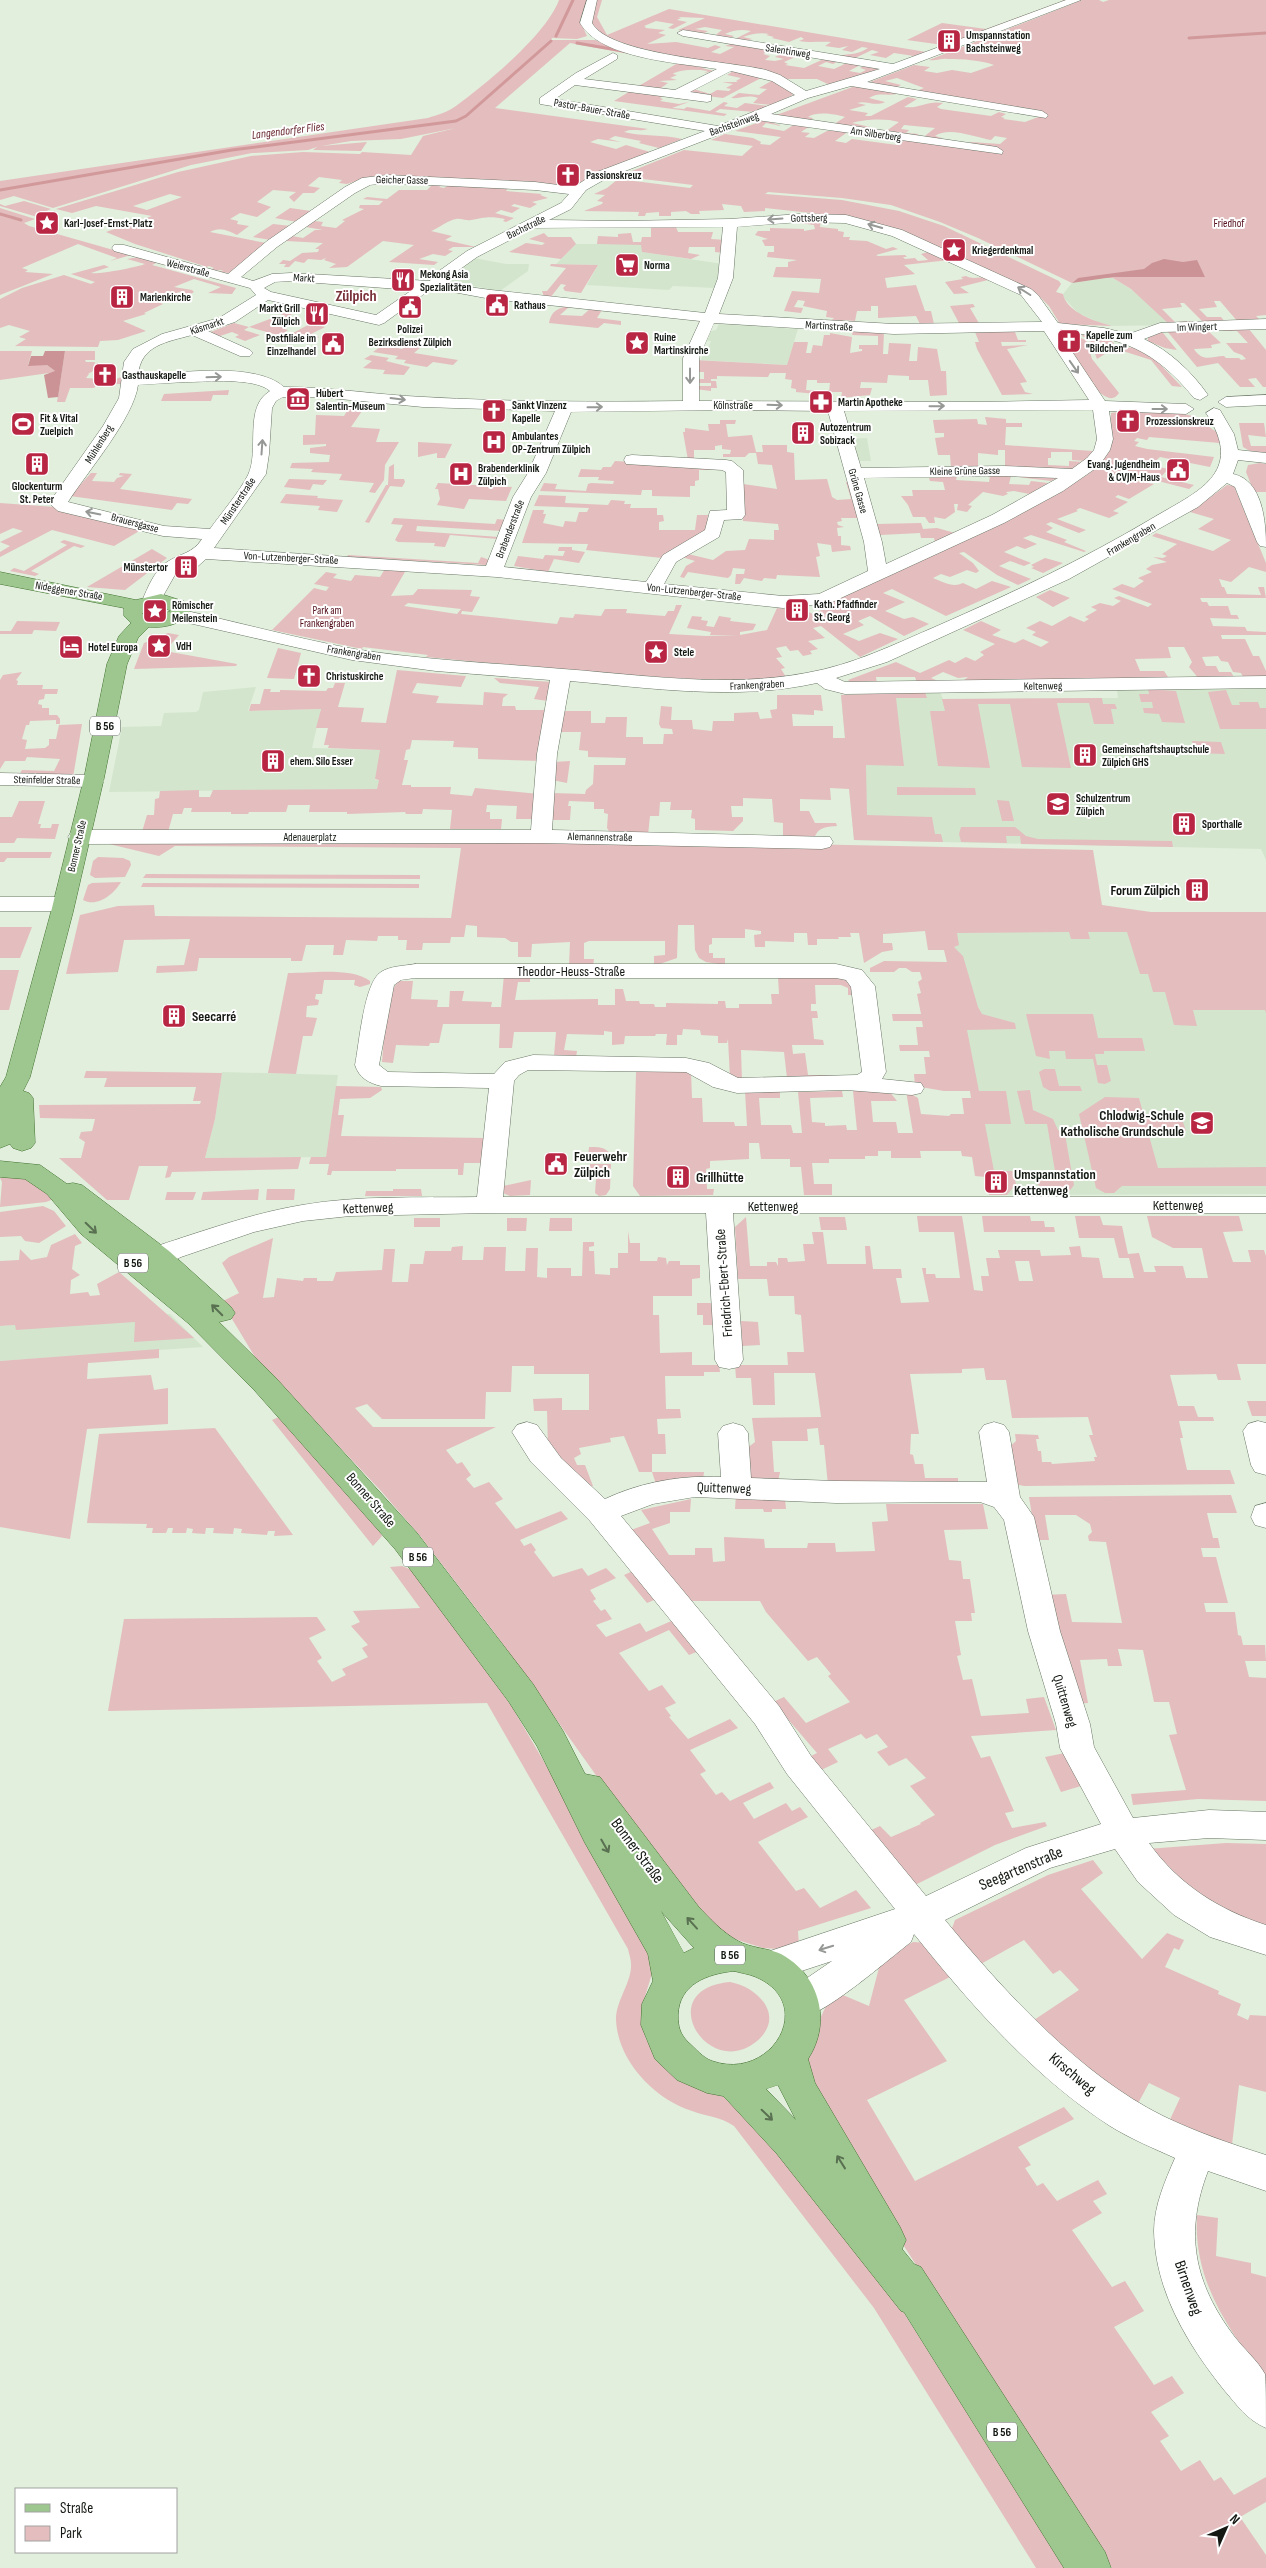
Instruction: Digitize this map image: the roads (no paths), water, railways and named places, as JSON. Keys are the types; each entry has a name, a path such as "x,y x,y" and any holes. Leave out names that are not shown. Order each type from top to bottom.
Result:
{"main road":[{"name":"Nideggener Straße","path":"0,578 116,600 144,609"},
{"path":"144,609 165,620 175,608"},
{"name":"Bonner Straße","path":"144,609 128,636 118,664 64,904 18,1077 20,1134 11,1154 31,1171 56,1188 90,1228 158,1269 198,1317 250,1367 370,1498 406,1541 521,1693 551,1740 685,1916 700,1932 729,1955"},
{"name":"Bonner Straße","path":"551,1740 598,1833 666,1952 672,1980"},
{"name":"B 56","path":"729,1955 751,1958 771,1966 789,1982 801,2002 804,2021 800,2040 789,2057 773,2070 754,2078 732,2081 713,2078 695,2071 680,2061 668,2048 658,2020 659,2006 663,1992 672,1980 687,1966 706,1958 729,1955"},
{"name":"B 56","path":"789,2057 798,2088 865,2201 916,2297 1089,2568"},
{"name":"B 56","path":"732,2081 776,2124 916,2297"}],"street":[{"path":"592,0 586,23 594,35 603,40 649,53 768,75 804,95"},
{"name":"Bachsteinweg","path":"616,170 756,116 804,95 853,83 1076,0"},
{"name":"Salentinweg","path":"683,33 894,68"},
{"path":"574,81 613,57"},
{"path":"677,94 729,67"},
{"name":"Pastor-Bauer-Straße","path":"707,98 574,81 544,101 692,124 718,130"},
{"name":"Bachsteinweg","path":"853,83 1042,115"},
{"name":"Am Silberberg","path":"756,116 996,151"},
{"name":"Bachstraße","path":"432,285 441,275 472,254 566,206 578,191 594,179 616,170"},
{"name":"Geicher Gasse","path":"233,280 234,275 272,244 342,194 370,180 391,179 527,186 578,191"},
{"name":"Gottsberg","path":"532,224 730,223 820,217 846,219 884,229 1026,292 1033,298 1100,405"},
{"path":"690,405 691,357 697,339 709,317 726,276 731,242 730,223"},
{"name":"Weierstraße","path":"120,248 233,280 262,292"},
{"name":"Markt","path":"291,276 432,285 379,320 262,292 272,278 291,276"},
{"name":"Martinstraße","path":"432,285 521,297 709,317 864,328 1052,328 1095,331 1131,339 1150,347 1163,356 1200,396"},
{"name":"Käsmarkt","path":"142,349 231,317 262,292"},
{"name":"Im Wingert","path":"1131,339 1160,328 1266,324"},
{"path":"194,330 245,353"},
{"name":"Mühlenberg","path":"58,502 83,470 126,401 134,356 142,349"},
{"name":"Kölnstraße","path":"130,382 233,377 257,380 277,389 423,402 565,406 835,407 1100,405 1140,409 1220,408"},
{"name":"Münsterstraße","path":"175,608 170,596 172,582 215,535 257,474 262,454 264,408 277,389"},
{"path":"1186,409 1182,405 1182,400 1200,396 1216,398 1228,438 1230,454 1266,458"},
{"path":"1220,408 1266,400"},
{"name":"Von-Lutzenberger-Straße","path":"192,562 493,571 790,602 823,598 998,519 1078,474 1096,459 1105,442 1100,405"},
{"name":"Brabenderstraße","path":"493,571 522,497 545,454 565,406"},
{"name":"Grüne Gasse","path":"835,407 852,473 873,542 878,574"},
{"name":"Frankengraben","path":"175,608 353,654 414,662 730,687 777,685 823,678 880,658 1086,565 1197,499 1222,477 1230,454"},
{"path":"632,460 724,465 733,469 736,481 736,515 716,515 713,532 669,559 652,588"},
{"name":"Kleine Grüne Gasse","path":"852,473 1004,470 1078,474"},
{"path":"1222,477 1237,480 1243,485 1266,542"},
{"name":"Brauersgasse","path":"58,502 64,507 117,518 158,530 215,535"},
{"path":"144,609 165,573 178,562 192,562"},
{"path":"541,836 547,754 561,674"},
{"name":"Keltenweg","path":"823,678 832,685 845,688 1266,682"},
{"name":"Steinfelder Straße","path":"0,779 93,781"},
{"name":"Adenauerplatz","path":"79,837 541,836"},
{"name":"Alemannenstraße","path":"541,836 822,842"},
{"path":"0,904 64,904"},
{"name":"Theodor-Heuss-Straße","path":"845,1084 866,1081 874,1072 863,986 858,977 850,973 729,970 415,971 395,974 385,980 382,985 367,1065 368,1071 382,1079 397,1081 502,1082 505,1074 512,1068 533,1062 686,1065 700,1068 727,1084 747,1086 845,1084 912,1088"},
{"path":"489,1206 502,1082"},
{"name":"Kettenweg","path":"158,1269 280,1219 330,1209 489,1206 1266,1205"},
{"name":"Friedrich-Ebert-Straße","path":"719,1206 729,1360"},
{"path":"1258,1430 1266,1465"},
{"path":"527,1432 534,1448 547,1463 601,1513 767,1714 799,1765 922,1914"},
{"path":"994,1432 1006,1499"},
{"path":"733,1434 737,1488"},
{"name":"Quittenweg","path":"601,1513 631,1499 675,1488 696,1486 836,1492 982,1491 1006,1499 1019,1517 1044,1631 1073,1724 1077,1748 1124,1834"},
{"name":"Seegartenstraße","path":"771,1966 922,1914 1038,1858 1124,1834 1200,1826 1266,1826"},
{"path":"1124,1834 1150,1872 1187,1905 1223,1926 1266,1940"},
{"name":"Seegartenstraße","path":"801,2002 835,1980 922,1914"},
{"name":"Kirschweg","path":"922,1914 967,1973 1006,2014 1069,2074 1149,2128 1198,2150 1266,2173"},
{"name":"Birnenweg","path":"1198,2150 1178,2205 1174,2230 1177,2264 1198,2319 1217,2350 1266,2407"}],"waterway":[{"name":"Langendorfer Flies","path":"556,36 573,0"},
{"path":"1189,38 1266,33"},
{"name":"Langendorfer Flies","path":"0,190 232,150 456,121 466,116 551,41"},
{"path":"577,43 629,52"},
{"path":"0,214 21,220"}],"tunnel":[{"path":"182,571 190,564"}],"place":[{"name":"Umspannstation Bachsteinweg","path":"949,41"},
{"name":"Passionskreuz","path":"568,175"},
{"name":"Karl-Josef-Ernst-Platz","path":"47,223"},
{"name":"Kriegerdenkmal","path":"954,250"},
{"name":"Norma","path":"627,265"},
{"name":"Mekong Asia Spezialitäten","path":"403,280"},
{"name":"Marienkirche","path":"122,297"},
{"name":"Rathaus","path":"497,305"},
{"name":"Polizei Bezirksdienst Zülpich","path":"410,307"},
{"name":"Markt Grill Zülpich","path":"317,314"},
{"name":"Kapelle zum \"Bildchen\"","path":"1069,341"},
{"name":"Ruine Martinskirche","path":"637,343"},
{"name":"Postfiliale im Einzelhandel","path":"333,344"},
{"name":"Gasthauskapelle","path":"105,375"},
{"name":"Hubert Salentin-Museum","path":"298,399"},
{"name":"Martin Apotheke","path":"821,402"},
{"name":"Sankt Vinzenz Kapelle","path":"494,411"},
{"name":"Prozessionskreuz","path":"1128,421"},
{"name":"Fit & Vital Zuelpich","path":"23,424"},
{"name":"Autozentrum Sobizack","path":"803,433"},
{"name":"Ambulantes OP-Zentrum Zülpich","path":"494,442"},
{"name":"Glockenturm St. Peter","path":"37,464"},
{"name":"Evang. Jugendheim & CVJM-Haus","path":"1178,470"},
{"name":"Brabenderklinik Zülpich","path":"461,474"},
{"name":"Münstertor","path":"186,567"},
{"name":"Kath. Pfadfinder St. Georg","path":"797,610"},
{"name":"Römischer Meilenstein","path":"155,611"},
{"name":"VdH","path":"159,646"},
{"name":"Hotel Europa","path":"71,647"},
{"name":"Stele","path":"656,652"},
{"name":"Christuskirche","path":"309,676"},
{"name":"Gemeinschaftshauptschule Zülpich GHS","path":"1085,755"},
{"name":"ehem. Silo Esser","path":"273,761"},
{"name":"Schulzentrum Zülpich","path":"1058,804"},
{"name":"Sporthalle","path":"1184,824"},
{"name":"Forum Zülpich","path":"1197,890"},
{"name":"Seecarré","path":"174,1016"},
{"name":"Chlodwig-Schule Katholische Grundschule","path":"1202,1123"},
{"name":"Feuerwehr Zülpich","path":"556,1164"},
{"name":"Grillhütte","path":"678,1177"},
{"name":"Umspannstation Kettenweg","path":"996,1182"}],"district":[{"name":"Zülpich","path":"356,296"}],"park label":[{"name":"Friedhof","path":"1229,223"},
{"name":"Park am Frankengraben","path":"327,616"}]}
